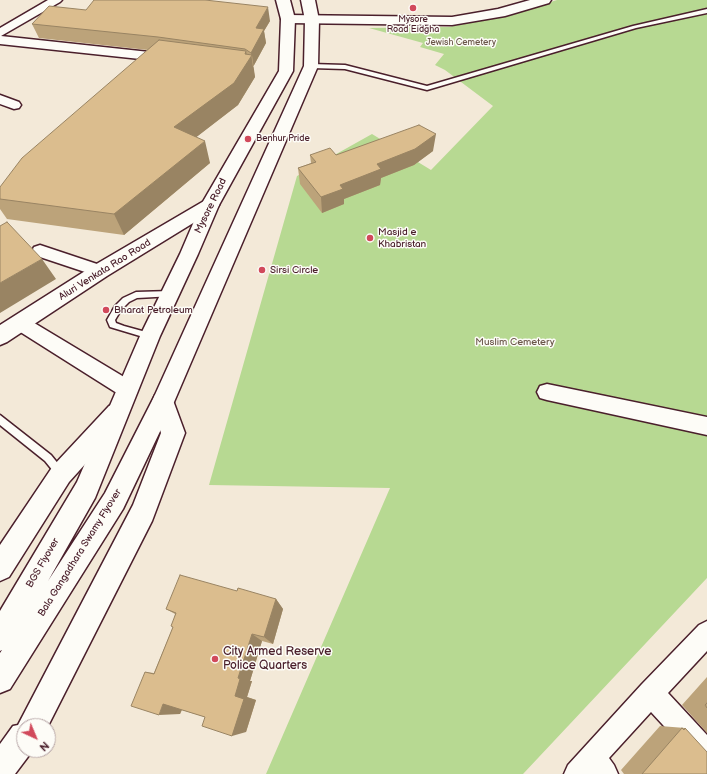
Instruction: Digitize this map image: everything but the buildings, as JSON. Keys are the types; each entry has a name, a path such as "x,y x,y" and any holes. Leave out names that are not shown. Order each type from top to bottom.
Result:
{"main road":[{"name":"Mysore Road","path":"118,412 150,336 210,205 286,71 288,19 283,0"},
{"path":"36,718 143,512 173,433 163,402 310,66 312,20 308,0"},
{"path":"288,19 452,21 500,14 544,0"},
{"name":"Aluri Venkata Rao Road","path":"0,336 100,271 210,205"},
{"name":"Bala Gangadhara Swamy Flyover","path":"0,679 114,501 163,402"},
{"path":"0,568 61,474 118,412"},
{"name":"BGS Flyover","path":"0,637 86,490 118,412"},
{"path":"0,769 16,748"}],"street":[{"path":"0,33 56,0"},
{"path":"0,40 177,59"},
{"path":"150,67 162,57"},
{"path":"0,99 14,105"},
{"path":"40,251 100,271"},
{"path":"20,323 127,389"},
{"path":"547,392 707,426"},
{"path":"592,768 651,693 706,635"},
{"path":"651,693 707,754"}],"lane":[{"path":"310,66 345,67 427,88 635,27 707,11"},
{"path":"150,336 123,329 114,324 111,320 118,308 126,300 136,295 170,294"},
{"path":"0,419 48,458 61,474"}],"green space":[{"name":"Muslim Cemetery","path":"557,0 707,0 707,578 523,774 266,774 390,488 209,485 297,176 372,134 431,170 493,106 445,70 435,65 444,54 420,47 423,43 369,28 449,27 506,16"}],"place":[{"name":"Mysore Road Eidgha","path":"413,8"},
{"name":"Benhur Pride","path":"248,139"},
{"name":"Masjid e Khabristan","path":"370,238"},
{"name":"Sirsi Circle","path":"262,270"},
{"name":"Bharat Petroleum","path":"106,310"},
{"name":"City Armed Reserve Police Quarters","path":"215,659"}],"park label":[{"name":"Jewish Cemetery","path":"461,43"}]}
